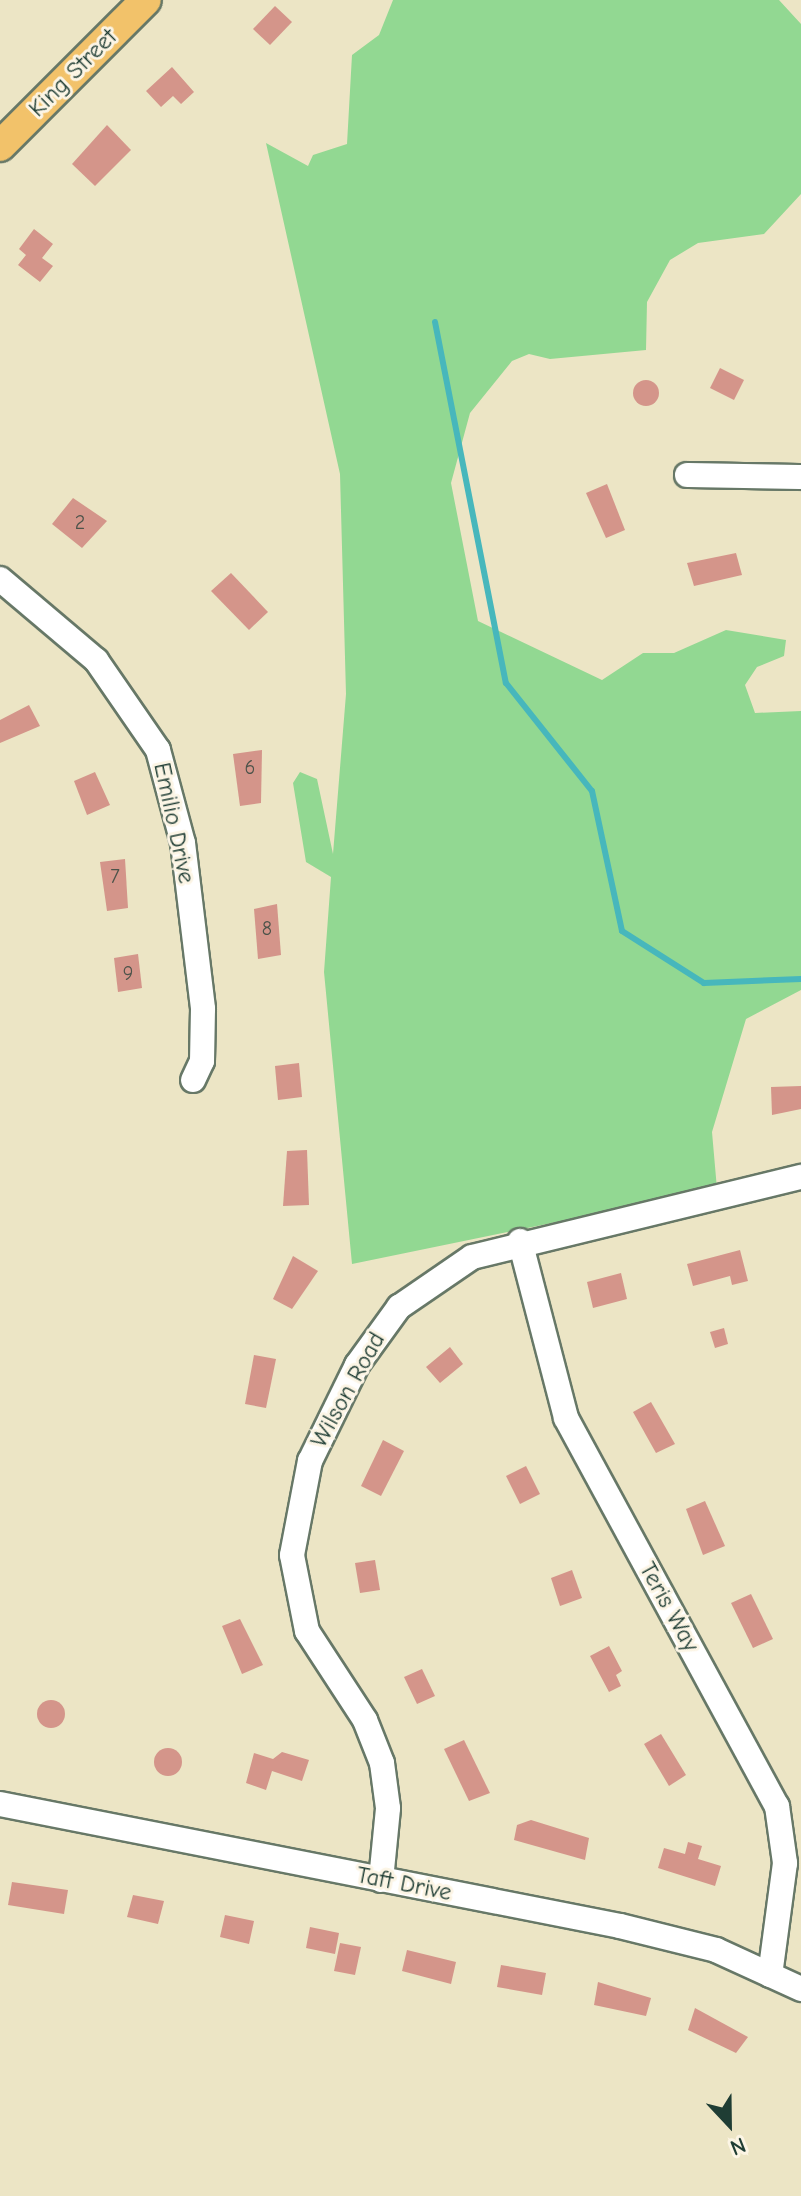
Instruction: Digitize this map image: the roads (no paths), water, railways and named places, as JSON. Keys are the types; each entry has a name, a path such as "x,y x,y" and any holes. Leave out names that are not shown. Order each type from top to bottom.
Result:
{"main road":[{"name":"King Street","path":"0,146 146,0"}],"street":[{"path":"687,475 801,477"},
{"name":"Emilio Drive","path":"0,579 96,660 158,750 183,843 203,1009 202,1061 193,1080"},
{"name":"Wilson Road","path":"381,1880 388,1793 376,1742 321,1659 300,1605 292,1555 302,1486 384,1324 452,1267 520,1241 801,1177"},
{"name":"Teris Way","path":"520,1241 566,1418 777,1806 785,1863 770,1975"},
{"name":"Taft Drive","path":"0,1804 668,1937 801,1989"}],"waterway":[{"path":"435,322 506,683 592,791 622,931 704,983 801,979"}]}
